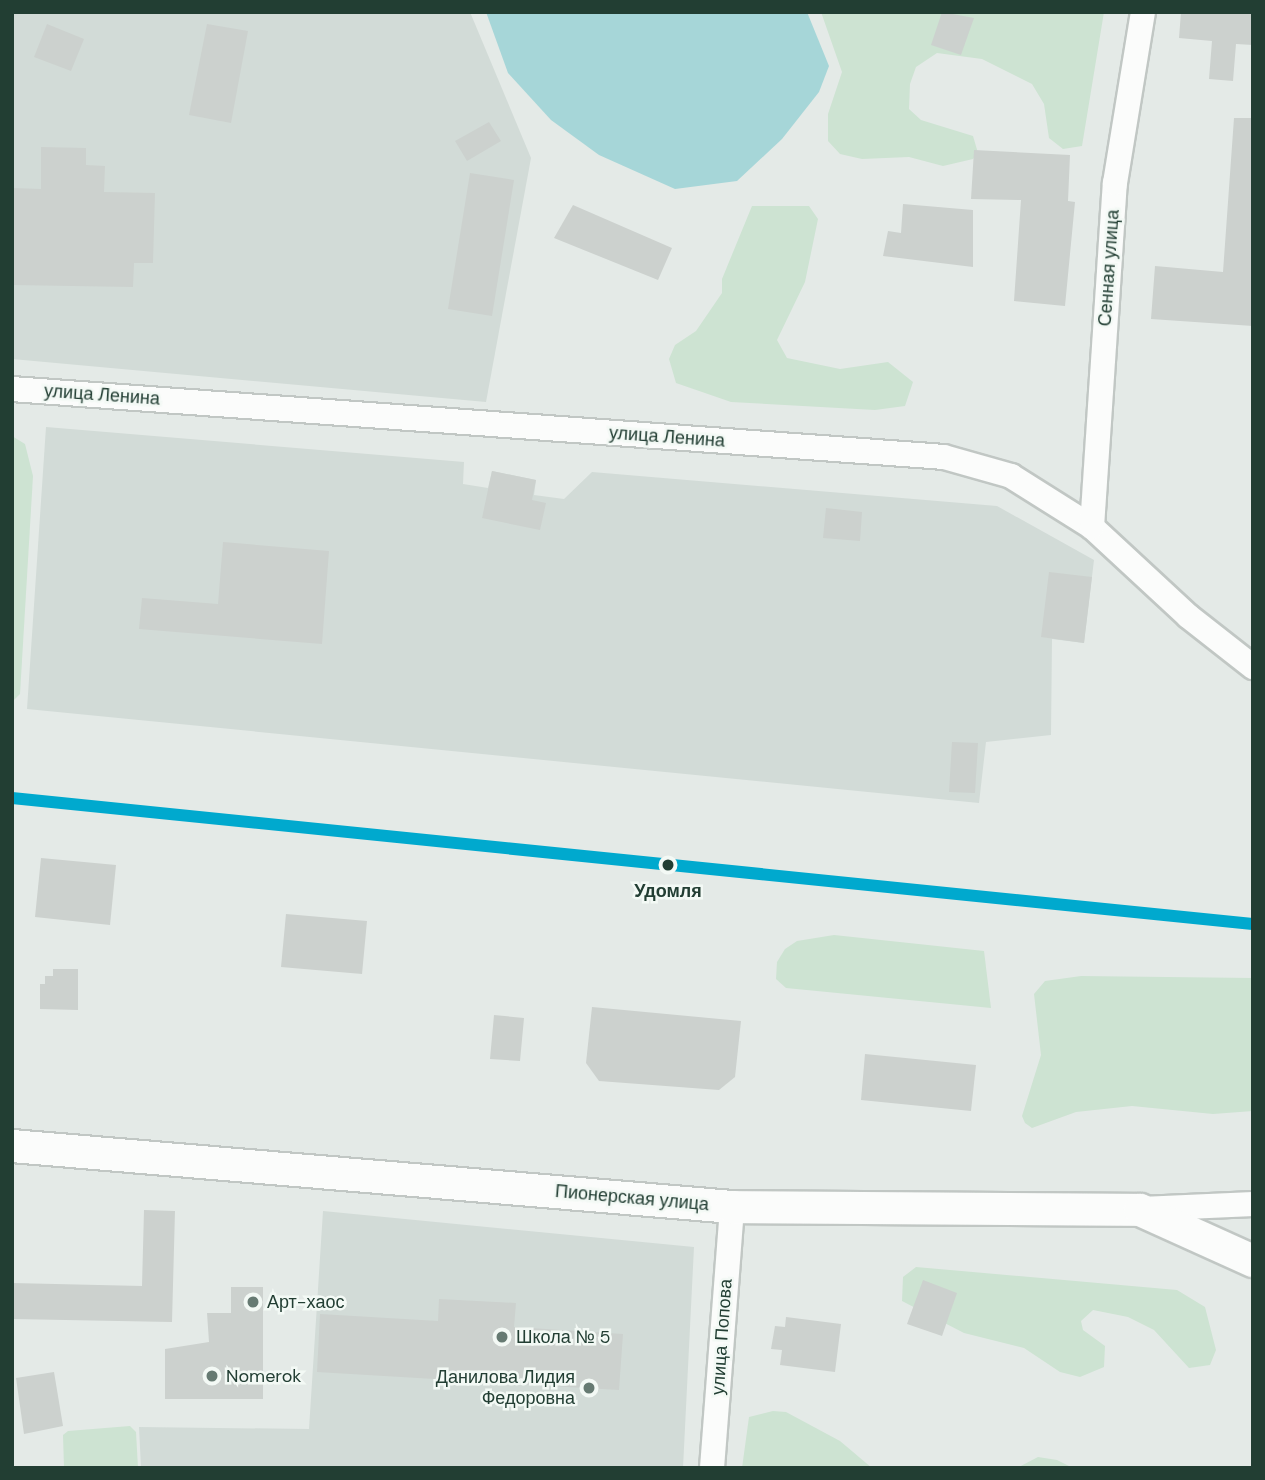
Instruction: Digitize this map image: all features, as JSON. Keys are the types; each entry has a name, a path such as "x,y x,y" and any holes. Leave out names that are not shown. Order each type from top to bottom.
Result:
{"street":[{"name":"Сенная улица","path":"1091,527 1115,184 1143,12"},
{"name":"улица Ленина","path":"12,389 944,457 1011,476 1091,527 1188,616 1253,667"},
{"name":"Пионерская улица","path":"12,1146 732,1206 1140,1210 1253,1204"},
{"name":"улица Попова","path":"712,1468 732,1206"},
{"path":"1140,1210 1253,1261"}],"shaded area":[{"path":"12,12 470,12 531,158 486,402 12,359"},
{"path":"46,427 464,462 463,484 488,488 492,471 536,480 534,495 564,499 592,472 997,506 1094,560 1084,643 1052,639 1051,735 986,742 979,803 27,709"},
{"name":"Школа № 5","path":"323,1211 694,1247 683,1468 141,1468 139,1427 309,1429"}],"green space":[{"path":"821,12 1104,12 1082,146 1063,149 1049,138 1044,104 1032,84 982,59 937,53 916,67 910,84 909,109 921,120 973,136 978,153 973,159 943,166 909,157 862,159 840,154 828,141 828,114 842,72"},
{"path":"752,206 809,206 818,219 805,282 777,340 787,358 840,369 888,362 913,382 905,406 875,410 731,402 676,383 669,359 675,345 696,331 722,293 722,279"},
{"path":"12,436 25,444 33,476 20,694 12,702"},
{"path":"834,935 984,951 991,1008 786,988 776,979 777,962 785,949 797,941"},
{"path":"1081,976 1253,978 1253,1111 1213,1114 1132,1106 1076,1112 1032,1128 1025,1123 1022,1116 1041,1055 1034,994 1045,981"},
{"path":"916,1267 1177,1290 1205,1307 1216,1350 1210,1365 1189,1368 1154,1330 1128,1317 1093,1310 1081,1321 1083,1330 1105,1346 1104,1367 1080,1377 1060,1372 1024,1348 964,1333 902,1301 903,1277"},
{"path":"773,1411 786,1412 840,1441 872,1468 742,1468 749,1417"},
{"path":"130,1426 136,1432 138,1468 64,1468 63,1435 68,1431"},
{"path":"1038,1457 1057,1460 1073,1468 1017,1468"}],"water":[{"path":"486,12 807,12 829,66 819,92 782,139 737,181 675,189 599,155 551,120 508,73"}],"building":[{"path":"942,12 974,18 961,55 931,45"},
{"path":"1181,12 1253,12 1253,45 1236,44 1233,81 1209,79 1212,41 1179,38"},
{"path":"47,24 84,39 71,71 34,57"},
{"path":"207,24 248,31 231,123 189,115"},
{"path":"1234,118 1253,118 1253,326 1151,319 1155,266 1223,272"},
{"path":"489,122 501,141 467,161 455,141"},
{"path":"41,147 86,148 86,165 105,166 104,192 155,193 153,263 134,263 133,287 12,285 12,188 41,189"},
{"path":"974,150 1070,155 1068,201 1075,202 1065,306 1014,301 1021,200 971,199"},
{"path":"470,173 514,180 492,316 448,309"},
{"path":"903,204 973,210 973,267 883,256 888,231 901,233"},
{"path":"573,205 672,248 658,280 554,238"},
{"path":"492,471 536,480 532,500 546,503 540,530 482,518"},
{"path":"826,508 862,512 860,541 823,538"},
{"path":"223,542 329,551 322,644 139,629 142,598 218,604"},
{"path":"1049,572 1092,577 1084,643 1041,637"},
{"path":"952,742 978,743 975,793 949,792"},
{"path":"41,858 116,865 110,925 35,917"},
{"path":"286,914 367,921 362,974 281,967"},
{"path":"53,969 78,969 78,1010 40,1009 40,984 45,984 45,976 53,976"},
{"path":"592,1007 741,1021 735,1077 719,1090 599,1081 586,1063"},
{"path":"494,1015 524,1018 520,1061 490,1059"},
{"path":"865,1054 976,1065 971,1111 861,1100"},
{"path":"144,1210 175,1211 172,1322 12,1319 12,1283 142,1286"},
{"path":"923,1280 957,1293 942,1336 907,1324"},
{"path":"231,1287 263,1287 263,1399 165,1399 165,1349 209,1342 207,1313 231,1313"},
{"path":"439,1299 516,1303 514,1327 623,1334 619,1390 317,1372 320,1314 438,1321"},
{"path":"786,1317 841,1324 835,1372 780,1365 782,1350 771,1349 775,1326 785,1327"},
{"path":"54,1372 63,1426 24,1434 16,1378"}],"transit line":[{"path":"12,798 1253,924"}],"place":[{"name":"Удомля","path":"668,865"},
{"name":"Арт-хаос","path":"253,1302"},
{"name":"Школа № 5","path":"502,1337"},
{"name":"Nomerok","path":"212,1376"},
{"name":"Данилова Лидия Федоровна","path":"589,1388"}]}
